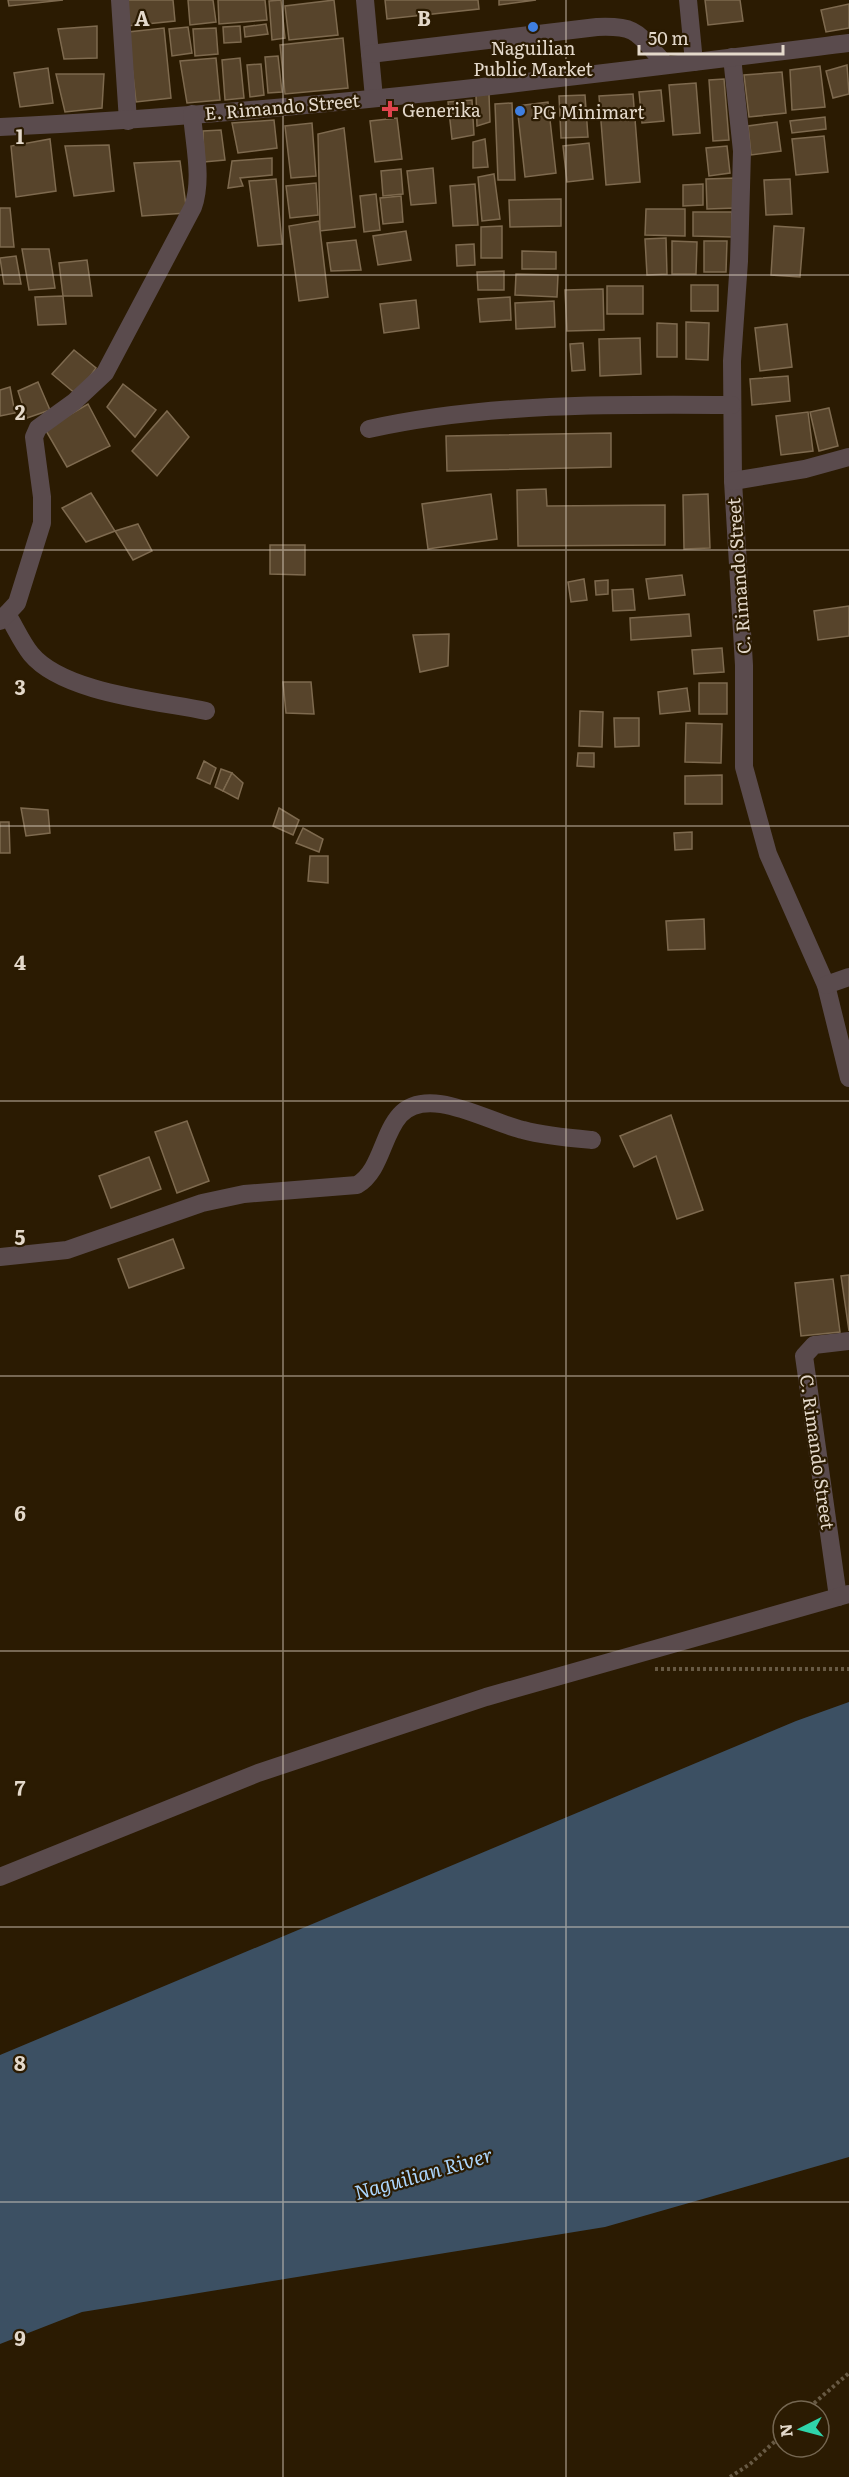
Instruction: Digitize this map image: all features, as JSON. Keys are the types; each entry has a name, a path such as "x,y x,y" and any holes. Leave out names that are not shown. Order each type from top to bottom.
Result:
{"street":[{"path":"120,0 128,121"},
{"path":"365,0 374,98"},
{"path":"688,0 694,62"},
{"path":"370,54 597,27 624,26 634,31 666,65"},
{"name":"E. Rimando Street","path":"0,127 128,121 374,98 849,43"},
{"name":"C. Rimando Street","path":"732,57 742,151 732,405 733,481 744,665 744,766 768,854 826,984 849,1078"},
{"path":"192,114 197,196 182,231 105,373 74,402 38,428 34,437 42,497 42,523 17,603 4,618 32,655 55,675 81,685 206,711"},
{"path":"369,429 418,418 533,410 732,405"},
{"path":"733,481 805,469 849,457"},
{"path":"826,984 849,977"},
{"path":"0,1257 67,1250 202,1203 244,1194 357,1185 369,1175 400,1115 410,1107 420,1104 442,1103 521,1130 591,1140"},
{"name":"C. Rimando Street","path":"844,1596 804,1356 814,1345 849,1341"},
{"path":"0,1877 269,1769 486,1697 844,1596"}],"path":[{"path":"649,1669 849,1669"},
{"path":"819,2399 849,2373"},
{"path":"730,2477 750,2464 771,2445"}],"water":[{"name":"Naguilian River","path":"849,1702 849,2157 605,2227 82,2312 0,2344 0,2055 796,1721"}],"building":[{"path":"8,0 63,0 9,6"},
{"path":"124,0 173,0 175,21 127,26"},
{"path":"188,0 213,0 216,22 190,25"},
{"path":"218,0 265,0 267,20 219,24"},
{"path":"281,0 285,38 272,40 269,1"},
{"path":"334,0 338,35 289,40 285,6"},
{"path":"385,0 478,0 479,9 387,19"},
{"path":"499,0 536,0 499,5"},
{"path":"705,0 740,0 743,21 708,25"},
{"path":"849,4 849,28 826,32 821,10"},
{"path":"266,24 268,34 245,37 244,27"},
{"path":"97,26 97,58 64,59 58,29"},
{"path":"240,26 241,42 224,43 223,27"},
{"path":"188,27 192,53 172,56 169,29"},
{"path":"164,28 171,98 136,102 128,32"},
{"path":"216,28 218,54 195,56 193,29"},
{"path":"343,38 348,88 285,94 280,45"},
{"path":"278,56 282,92 268,93 265,57"},
{"path":"216,58 220,100 187,103 180,61"},
{"path":"240,58 244,98 225,100 222,60"},
{"path":"261,64 264,95 250,97 247,65"},
{"path":"847,65 849,94 833,98 826,71"},
{"path":"820,66 825,107 792,110 790,70"},
{"path":"48,68 53,103 20,107 14,73"},
{"path":"782,72 786,113 749,117 744,75"},
{"path":"56,74 104,74 102,108 65,112"},
{"path":"724,79 729,140 713,141 709,80"},
{"path":"696,83 700,133 673,135 669,85"},
{"path":"661,90 664,121 642,123 639,92"},
{"path":"489,94 490,122 477,126 476,95"},
{"path":"633,94 640,182 606,185 599,96"},
{"path":"585,95 588,137 561,138 559,96"},
{"path":"472,100 474,135 452,139 448,102"},
{"path":"548,102 556,173 525,177 517,106"},
{"path":"512,103 515,180 498,180 495,104"},
{"path":"825,117 826,129 792,133 790,121"},
{"path":"397,118 402,159 375,162 370,121"},
{"path":"274,120 277,148 238,153 232,123"},
{"path":"777,122 781,151 751,155 748,126"},
{"path":"312,123 316,176 291,178 285,126"},
{"path":"344,128 355,227 320,231 318,134"},
{"path":"221,130 225,160 204,162 203,131"},
{"path":"824,136 828,172 796,175 792,139"},
{"path":"50,139 56,191 16,197 11,146"},
{"path":"485,139 488,167 473,168 473,142"},
{"path":"589,143 593,179 567,182 563,146"},
{"path":"109,145 114,191 74,196 65,146"},
{"path":"727,146 730,173 709,176 706,148"},
{"path":"272,158 272,175 240,178 243,186 228,188 232,161"},
{"path":"180,161 187,213 142,216 134,163"},
{"path":"433,168 436,203 411,205 407,171"},
{"path":"401,169 403,194 383,196 381,171"},
{"path":"494,174 500,219 482,221 478,177"},
{"path":"735,178 736,208 707,209 706,179"},
{"path":"276,179 282,244 258,246 249,181"},
{"path":"790,179 792,214 766,215 764,180"},
{"path":"316,183 318,215 290,218 286,186"},
{"path":"475,184 478,225 453,226 450,186"},
{"path":"703,184 703,205 683,206 683,185"},
{"path":"376,194 380,230 364,232 360,196"},
{"path":"401,196 403,222 383,224 380,198"},
{"path":"561,199 561,226 510,227 509,200"},
{"path":"0,208 10,208 14,247 0,247"},
{"path":"646,209 685,209 685,236 645,235"},
{"path":"693,212 732,212 732,237 693,236"},
{"path":"319,221 328,297 299,301 289,226"},
{"path":"502,226 502,258 481,258 481,227"},
{"path":"774,226 804,228 800,277 771,275"},
{"path":"406,231 411,260 378,265 373,236"},
{"path":"666,238 667,274 647,275 645,239"},
{"path":"356,240 361,270 331,271 327,243"},
{"path":"672,241 697,242 696,274 672,274"},
{"path":"704,241 727,241 726,272 704,272"},
{"path":"474,244 475,265 457,266 456,245"},
{"path":"22,249 49,249 55,288 29,290"},
{"path":"522,251 556,252 556,269 522,269"},
{"path":"16,256 21,284 4,284 0,258"},
{"path":"87,260 92,296 63,296 59,263"},
{"path":"504,271 504,290 478,290 477,272"},
{"path":"516,274 558,275 557,297 515,295"},
{"path":"691,285 718,285 718,311 691,311"},
{"path":"607,286 643,286 643,314 607,314"},
{"path":"603,289 604,330 567,331 565,290"},
{"path":"63,296 66,324 38,325 35,297"},
{"path":"510,297 511,320 480,322 478,299"},
{"path":"416,300 419,328 384,333 380,304"},
{"path":"554,301 555,327 516,329 515,303"},
{"path":"686,322 709,323 708,360 686,359"},
{"path":"657,323 677,324 677,357 657,357"},
{"path":"787,324 792,367 760,371 755,328"},
{"path":"640,338 641,374 600,376 599,339"},
{"path":"583,343 585,370 572,371 570,344"},
{"path":"74,350 96,368 77,395 52,374"},
{"path":"788,376 790,401 752,405 750,379"},
{"path":"38,382 50,410 27,418 18,391"},
{"path":"123,384 156,410 135,437 107,407"},
{"path":"10,387 15,413 0,416 0,390"},
{"path":"88,404 110,446 67,467 45,429"},
{"path":"829,408 838,446 819,451 810,412"},
{"path":"167,411 189,437 157,476 132,451"},
{"path":"808,412 813,451 781,455 776,416"},
{"path":"611,433 611,467 447,471 446,436"},
{"path":"546,489 547,506 665,505 665,545 518,546 517,490"},
{"path":"91,493 115,531 86,542 62,508"},
{"path":"491,494 497,539 428,549 422,504"},
{"path":"708,494 710,548 684,549 683,495"},
{"path":"138,524 152,551 133,560 115,531"},
{"path":"270,545 305,545 305,575 270,574"},
{"path":"682,575 685,595 649,599 646,579"},
{"path":"584,579 587,600 571,602 568,582"},
{"path":"608,580 608,594 596,595 595,581"},
{"path":"633,589 635,610 613,611 612,590"},
{"path":"849,606 849,636 818,640 814,611"},
{"path":"689,614 691,636 631,640 630,618"},
{"path":"449,634 448,666 420,672 413,635"},
{"path":"722,648 724,672 694,674 692,650"},
{"path":"283,682 311,682 314,714 286,713"},
{"path":"699,683 727,683 727,714 699,714"},
{"path":"687,688 690,711 660,714 658,692"},
{"path":"580,711 603,712 602,747 579,746"},
{"path":"614,718 639,718 639,746 615,747"},
{"path":"686,723 722,724 721,763 685,762"},
{"path":"578,753 594,753 594,767 577,766"},
{"path":"204,761 216,768 210,784 197,778"},
{"path":"221,769 232,773 223,791 215,787"},
{"path":"232,773 243,783 238,799 223,791"},
{"path":"722,775 722,804 685,804 685,776"},
{"path":"21,808 48,810 50,833 26,836"},
{"path":"279,808 299,820 293,835 273,826"},
{"path":"0,822 9,822 10,853 0,853"},
{"path":"303,828 323,839 319,852 296,843"},
{"path":"692,832 692,849 675,850 674,833"},
{"path":"310,856 328,856 328,883 308,881"},
{"path":"704,919 705,949 668,950 666,921"},
{"path":"671,1115 703,1210 677,1219 656,1156 634,1167 620,1136"},
{"path":"187,1121 209,1181 177,1193 155,1132"},
{"path":"149,1157 161,1189 111,1208 99,1176"},
{"path":"173,1239 184,1268 129,1288 118,1259"},
{"path":"849,1275 849,1331 841,1276"},
{"path":"833,1279 840,1332 801,1336 795,1283"}],"place":[{"name":"Naguilian Public Market","path":"533,27"},
{"name":"Generika","path":"390,109"},
{"name":"PG Minimart","path":"520,111"}]}
